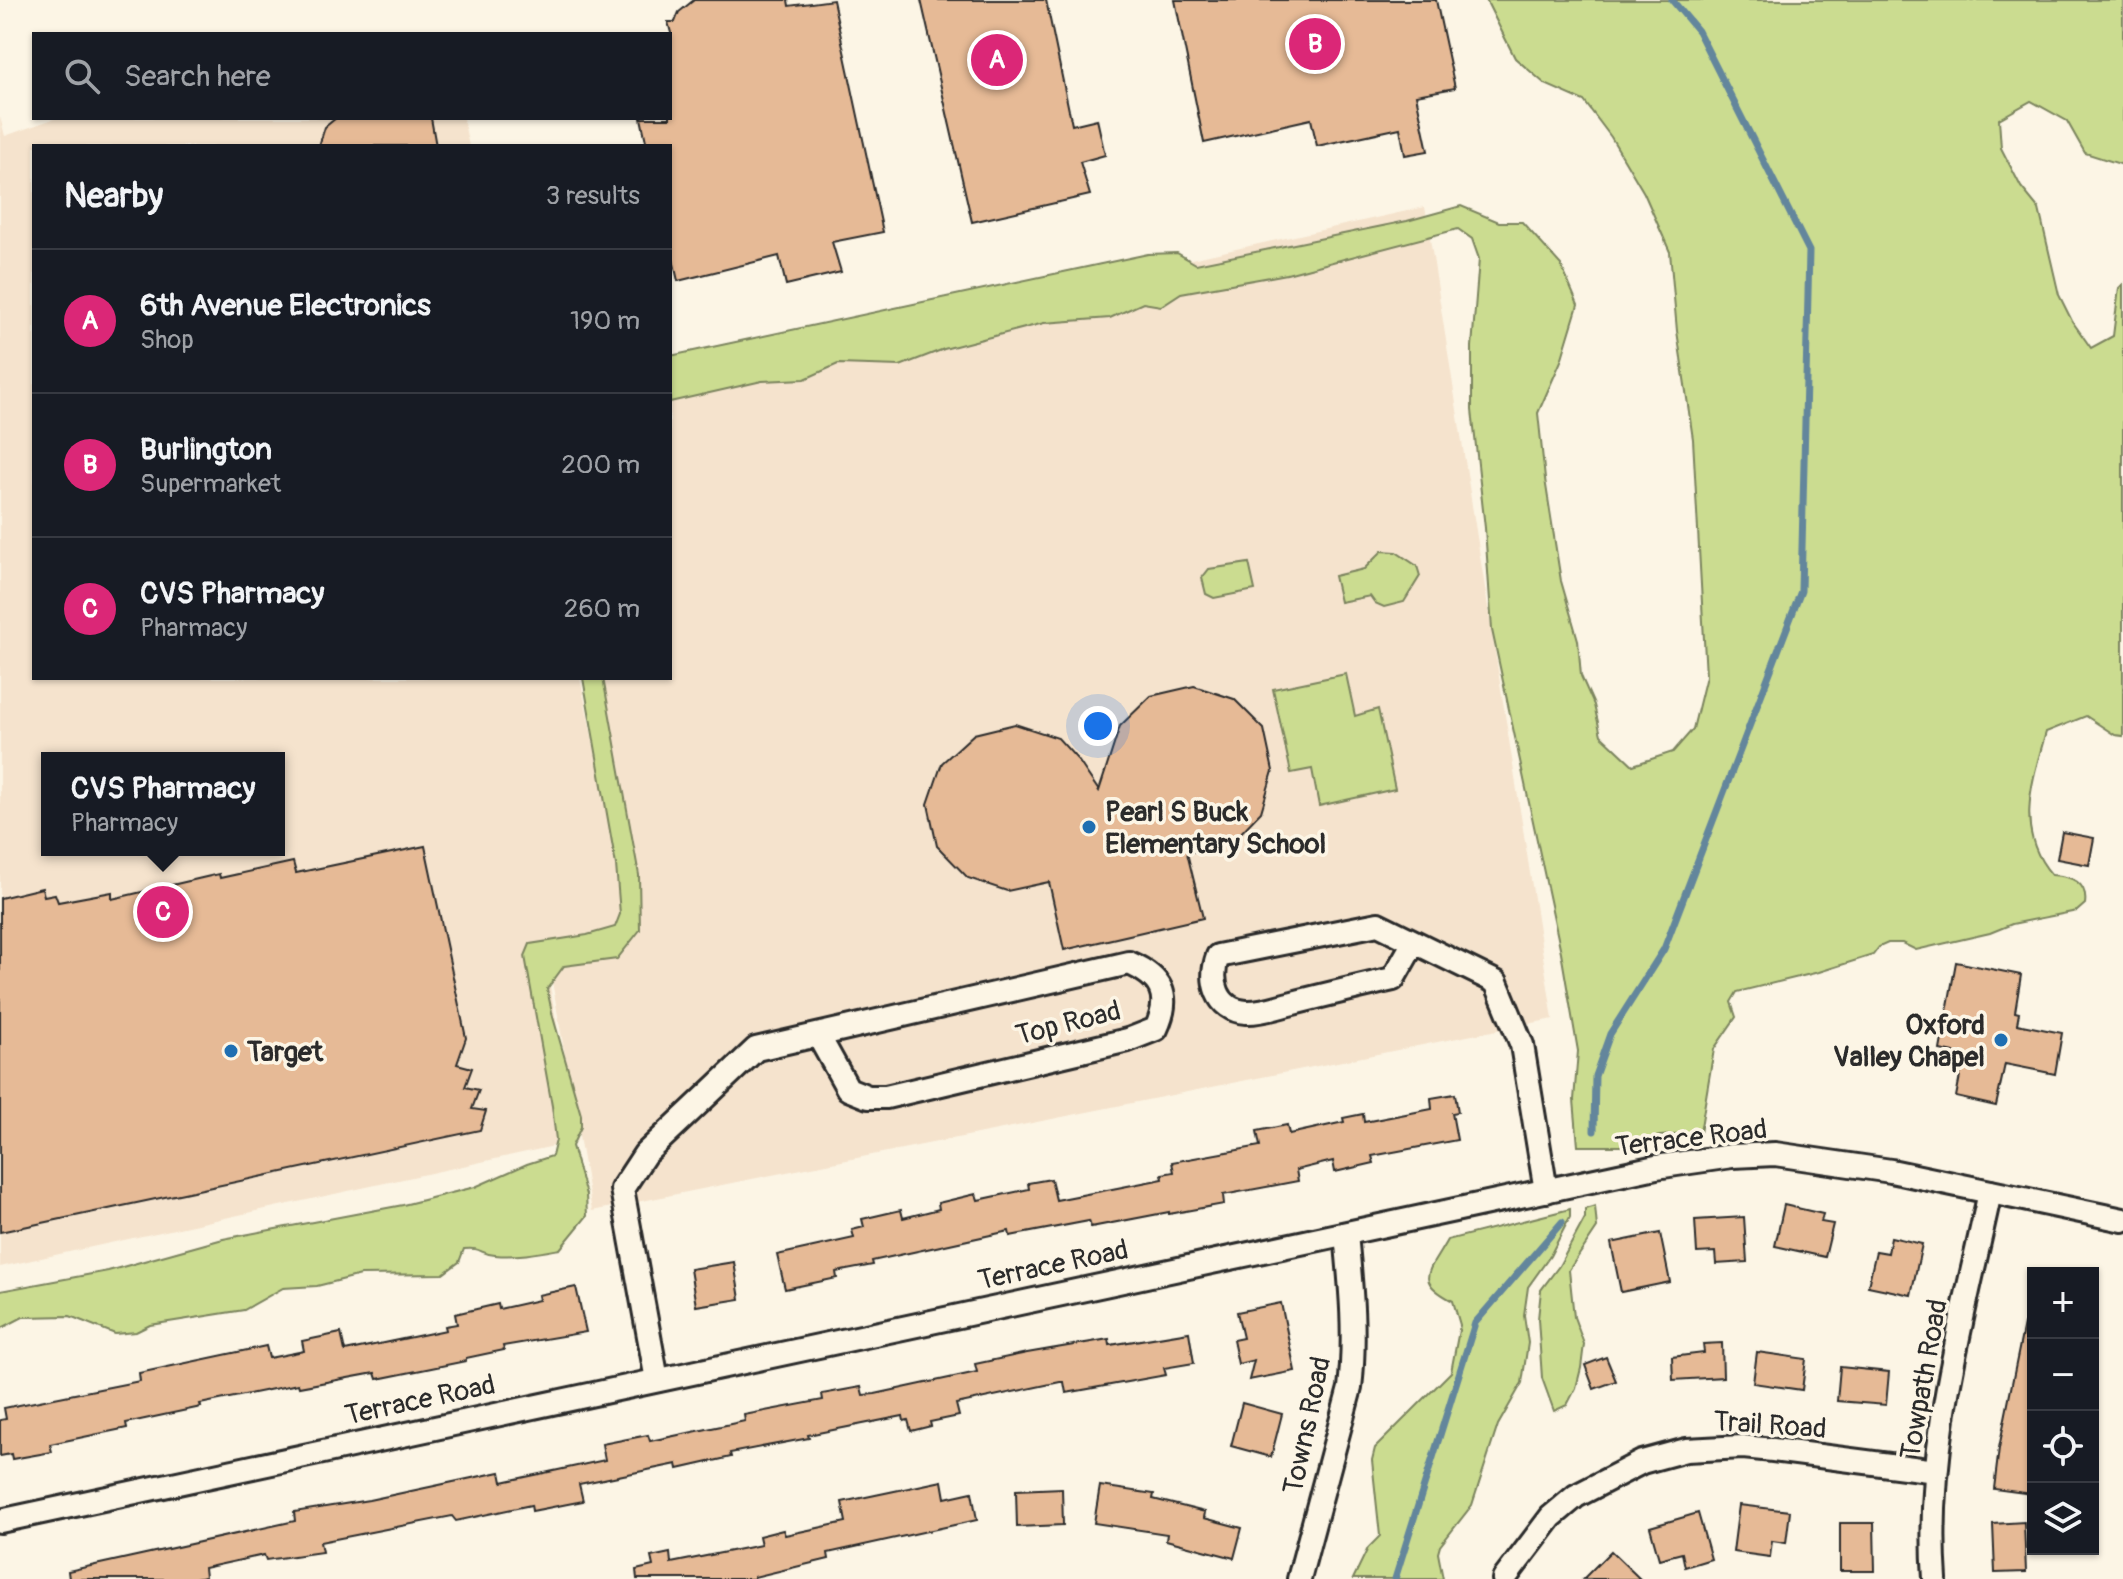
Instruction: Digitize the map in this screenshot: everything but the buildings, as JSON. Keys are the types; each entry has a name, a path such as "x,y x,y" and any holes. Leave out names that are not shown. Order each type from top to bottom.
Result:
{"street":[{"path":"1414,942 1393,979 1279,1006 1247,1013 1231,1008 1219,998 1214,986 1213,970 1218,956 1378,924 1496,982 1522,1045 1546,1191"},
{"name":"Top Road","path":"657,1380 622,1189 645,1154 756,1049 1129,963 1145,970 1158,983 1164,1011 1156,1029 1128,1040 886,1097 868,1097 848,1089 818,1035"},
{"name":"Terrace Road","path":"0,1521 1656,1167 1732,1156 1775,1154 1855,1165 2123,1220"},
{"name":"Towpath Road","path":"1935,1579 1933,1520 1936,1471 1950,1376 1990,1192"},
{"name":"Towns Road","path":"1299,1579 1350,1388 1354,1357 1353,1310 1346,1234"},
{"name":"Trail Road","path":"1504,1579 1551,1517 1576,1496 1642,1462 1686,1450 1731,1447 1773,1450 1936,1471"}],"shaded area":[{"path":"0,117 5,136 50,120 463,120 469,144 32,144 32,680 580,680 633,936 545,957 577,1141 0,1267"},
{"path":"1425,207 1553,1019 592,1211 548,958 635,937 594,680 672,680 672,375"}],"green space":[{"path":"1486,0 2123,0 2123,165 2085,153 2067,121 2031,101 1999,119 2001,148 2021,187 2039,209 2059,295 2091,348 2113,336 2119,288 2123,284 2123,736 2115,735 2086,716 2046,732 2030,806 2033,842 2040,859 2052,875 2072,879 2081,885 2085,904 2077,911 2012,924 1990,933 1916,950 1902,943 1888,943 1879,947 1873,955 1737,992 1731,1002 1736,1017 1714,1049 1700,1133 1660,1136 1624,1146 1578,1146 1574,1100 1578,1051 1561,952 1492,630 1472,410 1472,347 1479,259 1472,239 1458,229 1287,274 1181,293 1161,306 1143,303 1110,318 1044,323 944,349 900,366 838,364 805,379 762,381 672,402 672,356 1148,254 1177,253 1196,264 1407,221 1461,206 1499,222 1522,222 1561,265 1578,305 1561,361 1538,413 1561,581 1578,640 1581,676 1594,705 1601,735 1633,765 1673,752 1693,729 1706,676 1693,439 1677,331 1670,252 1644,193 1611,137 1584,101 1545,84 1515,58"},
{"path":"1382,551 1396,552 1417,566 1420,576 1404,602 1384,607 1375,603 1370,596 1340,602 1334,576 1364,569"},
{"path":"1249,563 1255,590 1214,598 1206,594 1202,578 1209,569"},
{"path":"1346,674 1355,716 1378,709 1395,789 1319,806 1312,769 1291,773 1273,689"},
{"path":"583,680 603,680 639,875 640,930 617,959 564,966 547,989 581,1115 581,1127 572,1146 586,1195 587,1216 560,1249 503,1255 464,1249 459,1262 443,1274 361,1275 317,1286 283,1288 244,1310 150,1325 136,1332 115,1334 70,1316 23,1317 0,1329 0,1291 108,1271 223,1239 403,1205 475,1187 552,1156 556,1140 552,1106 525,956 530,944 615,927 620,914 616,865"},
{"path":"1595,1206 1597,1228 1569,1270 1574,1317 1584,1344 1581,1368 1576,1388 1567,1405 1554,1411 1542,1378 1538,1319 1541,1290 1559,1266 1585,1218 1585,1209"},
{"path":"1570,1209 1570,1217 1550,1256 1528,1287 1524,1315 1528,1343 1522,1383 1498,1425 1472,1505 1440,1546 1438,1553 1443,1579 1353,1579 1368,1548 1380,1536 1372,1460 1375,1448 1451,1372 1460,1325 1453,1301 1429,1281 1430,1268 1447,1240"}],"waterway":[{"path":"1594,1131 1595,1076 1610,1034 1664,949 1801,591 1809,251 1698,31 1672,0"},
{"path":"1395,1579 1475,1323 1562,1222"}],"place":[{"name":"Burlington","path":"1315,44"},
{"name":"6th Avenue Electronics","path":"997,60"},
{"name":"Pearl S Buck Elementary School","path":"1089,827"},
{"name":"CVS Pharmacy","path":"163,912"},
{"name":"Oxford Valley Chapel","path":"2001,1040"},
{"name":"Target","path":"231,1051"}]}
